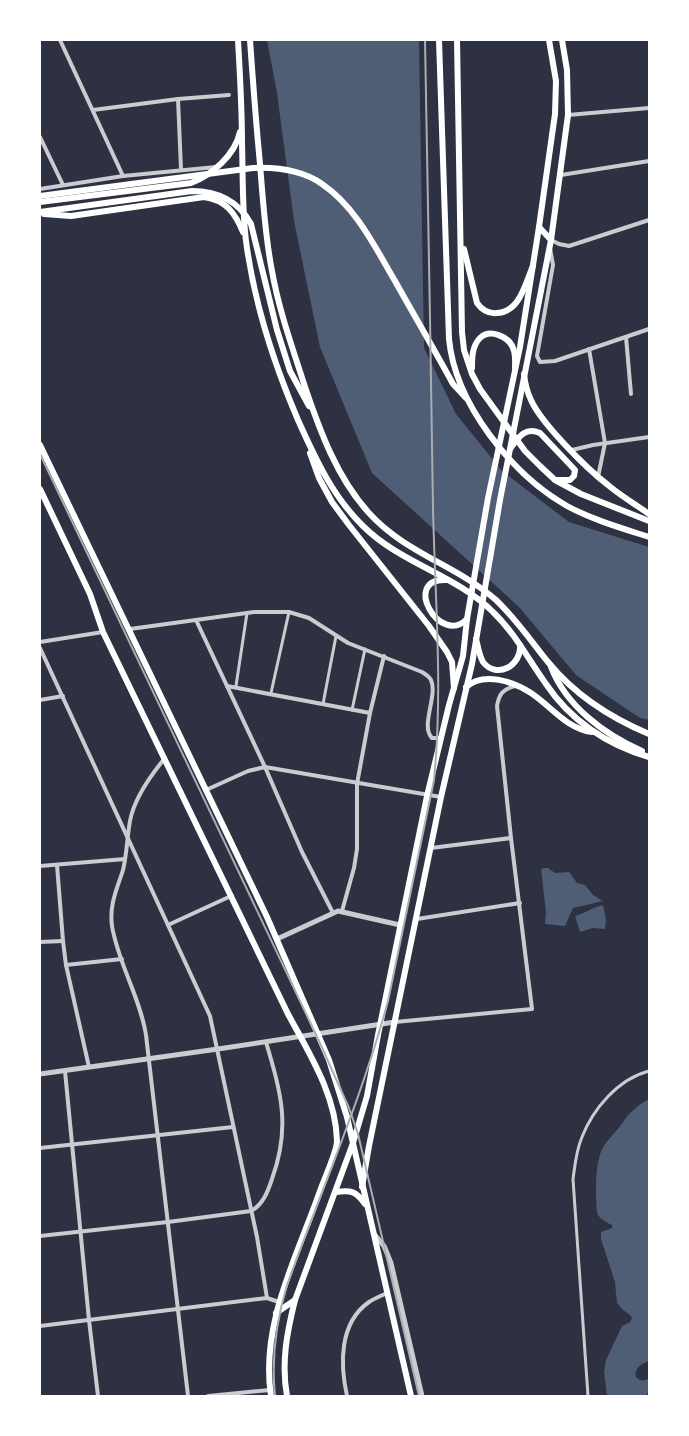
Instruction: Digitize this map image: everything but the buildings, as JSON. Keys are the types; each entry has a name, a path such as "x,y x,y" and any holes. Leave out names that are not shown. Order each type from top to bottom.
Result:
{"main road":[{"path":"238,40 246,240 253,279 265,328 285,388 309,444 330,484 344,506 361,525 381,542 448,580 491,610 519,641 559,702 577,720 620,746 649,756"},
{"path":"250,40 266,235 272,272 280,307 317,420 340,473 368,512 397,539 464,577 495,599 515,619 549,664 589,700 614,717 649,734"},
{"path":"439,40 449,339 454,367 468,400 484,425 509,458 526,476 544,491 566,505 589,516 649,538"},
{"path":"456,40 462,332 464,350 472,374 480,389 525,451 555,480 581,494 649,521"},
{"path":"286,1396 284,1358 289,1327 296,1300 336,1192 367,1096 400,925 440,738 463,656 488,498 515,368 540,227 555,114 556,81 549,40"},
{"path":"362,1187 441,797 476,639 517,409 550,248 568,115 567,70 562,40"},
{"path":"40,202 181,185 198,180 211,172 227,157 235,146 242,121"},
{"path":"40,196 213,172 266,167 292,170 321,183 343,201 378,251 452,384 468,400"},
{"path":"40,213 119,200 192,191 214,193 227,199 243,212 251,224 270,302 290,371 317,420"},
{"path":"40,213 71,216 204,197 221,202 229,208 234,214 246,240"},
{"path":"540,227 551,240"},
{"path":"461,238 473,291 477,303 485,311 496,314 512,309 520,297 533,266"},
{"path":"472,374 475,346 480,339 487,335 501,336 509,341 514,350 515,368"},
{"path":"524,374 526,389 531,401 572,450 618,493 649,514"},
{"path":"510,449 523,433 532,430 540,433 574,470 574,476 570,480 555,480"},
{"path":"309,444 315,470 332,502 429,626 447,652 452,662 454,688"},
{"path":"40,445 130,629 277,939 319,1033 347,1117 411,1396"},
{"path":"40,489 90,594 104,632 322,1080 331,1105 337,1143 279,1302 270,1353 270,1393"},
{"path":"448,580 436,580 428,587 425,595 430,610 436,618 449,625 459,625 468,616"},
{"path":"476,639 482,660 491,668 499,670 510,667 516,662 520,650 519,641"},
{"path":"549,664 557,684 586,716 623,742 649,756"},
{"path":"466,687 473,682 486,678 517,686 532,694 572,726 594,732"},
{"path":"336,1192 348,1190 353,1192 367,1208"},
{"path":"276,1314 296,1300"}],"street":[{"path":"60,40 124,176"},
{"path":"94,110 178,99 229,95"},
{"path":"178,99 181,169"},
{"path":"568,115 649,108"},
{"path":"40,137 62,185"},
{"path":"561,175 649,161"},
{"path":"40,189 124,176 216,167"},
{"path":"551,240 569,246 649,220"},
{"path":"550,248 553,257 538,353 540,362 550,362 649,329"},
{"path":"626,337 631,394"},
{"path":"589,349 605,443 598,476"},
{"path":"572,450 649,436"},
{"path":"130,629 247,613 289,612 309,618 348,643 422,672 430,680 432,697 427,731 432,738 440,738"},
{"path":"271,693 289,612"},
{"path":"236,686 247,613"},
{"path":"196,620 265,767 302,852 333,913"},
{"path":"40,642 104,632"},
{"path":"323,704 336,636"},
{"path":"40,648 206,1005 213,1024 267,1298"},
{"path":"352,710 365,649"},
{"path":"342,912 357,849 357,784 370,713 384,656"},
{"path":"227,686 236,686 370,713"},
{"path":"40,1074 218,1050 395,1022 532,1009 497,706 498,697 504,690 517,686"},
{"path":"40,700 63,696"},
{"path":"165,758 137,800 130,820 125,860 111,911 112,926 143,1018 188,1396"},
{"path":"206,790 248,771 265,767 441,797"},
{"path":"431,848 511,838"},
{"path":"40,866 125,860"},
{"path":"56,864 66,965 89,1067"},
{"path":"168,925 231,896"},
{"path":"417,919 520,903"},
{"path":"277,939 333,913 342,912 400,925"},
{"path":"40,942 63,941"},
{"path":"66,965 122,959"},
{"path":"40,1236 168,1222 251,1211 256,1208 262,1202 268,1190 281,1147 284,1123 282,1100 266,1042"},
{"path":"65,1071 98,1396"},
{"path":"588,1396 573,1179 576,1158 581,1139 599,1106 628,1080 649,1071"},
{"path":"40,1148 233,1127"},
{"path":"374,1234 384,1246 391,1263 422,1396"},
{"path":"347,1396 343,1380 342,1359 349,1329 357,1314 368,1303 387,1293"},
{"path":"40,1326 267,1298 279,1302"},
{"path":"208,1396 270,1393"}],"water":[{"path":"267,40 419,40 424,348 456,414 502,471 569,522 649,547 649,720 640,718 576,675 519,607 372,473 320,347 294,221 277,93"},
{"path":"548,868 555,873 569,872 577,883 585,885 593,895 603,901 573,908 565,926 545,924 546,912 541,869"},
{"path":"603,905 606,919 605,929 593,928 580,932 575,916"},
{"path":"649,1099 649,1361 639,1367 636,1371 636,1377 641,1380 649,1378 649,1390 646,1396 607,1396 604,1372 606,1360 622,1326 630,1322 632,1318 617,1303 615,1282 601,1239 601,1232 612,1228 612,1225 599,1217 598,1214 596,1195 597,1166 600,1154 606,1143 630,1113"}],"railway":[{"path":"275,1396 274,1354 277,1326 283,1299 354,1109 378,1037 388,1001 434,780 437,746 438,644 433,508 425,40"},
{"path":"40,454 349,1108 358,1134 419,1396"}]}
